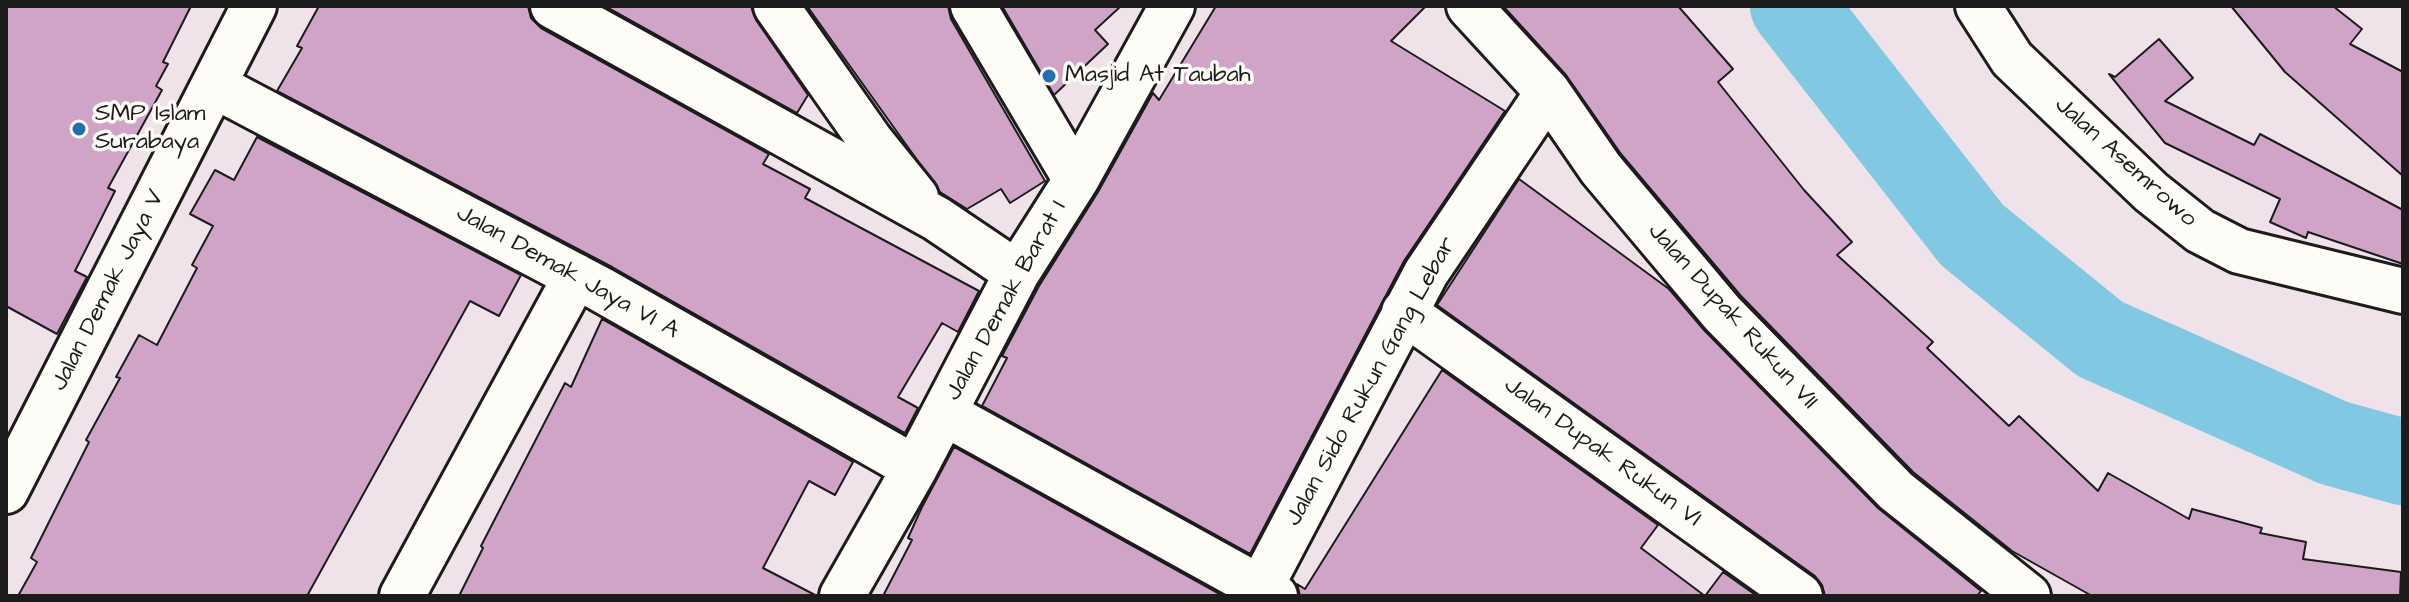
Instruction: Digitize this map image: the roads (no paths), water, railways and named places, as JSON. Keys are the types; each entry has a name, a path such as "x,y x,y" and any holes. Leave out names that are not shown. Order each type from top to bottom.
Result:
{"street":[{"name":"Jalan Demak Jaya V","path":"6,491 254,6"},
{"path":"553,6 937,219 1017,273"},
{"path":"776,6 870,140 937,219"},
{"path":"973,6 1076,180"},
{"name":"Jalan Demak Barat I","path":"842,596 915,468 1017,273 1076,180 1172,6"},
{"name":"Jalan Dupak Rukun VII","path":"1469,6 1548,92 1601,169 1722,313 1896,491 2028,596"},
{"name":"Jalan Asemrowo","path":"1978,6 2012,59 2151,192 2200,231 2239,251 2403,291"},
{"name":"Jalan Demak Jaya VI A","path":"215,86 576,276 915,468"},
{"name":"Jalan Sido Rukun Gang Lebar","path":"1264,593 1426,273 1548,92"},
{"path":"402,596 576,276"},
{"name":"Jalan Dupak Rukun VI","path":"1404,312 1800,596"},
{"path":"944,413 1264,593"}],"waterway":[{"path":"1793,6 1972,235 2100,339 2334,443 2403,462"}],"place":[{"name":"Masjid At Taubah","path":"1049,76"},
{"name":"SMP Islam Surabaya","path":"79,129"}]}
